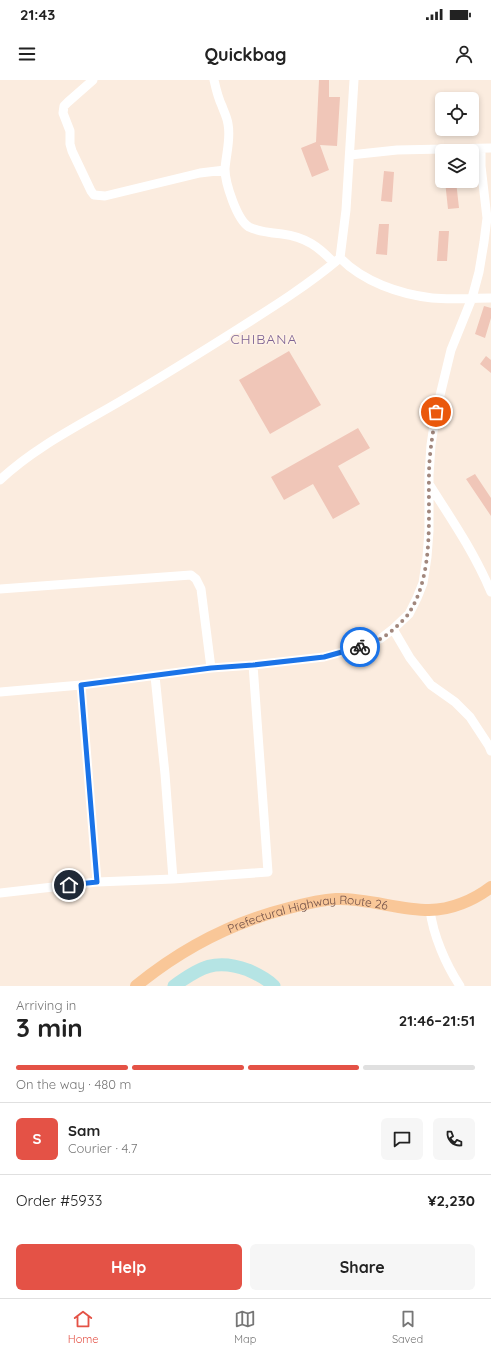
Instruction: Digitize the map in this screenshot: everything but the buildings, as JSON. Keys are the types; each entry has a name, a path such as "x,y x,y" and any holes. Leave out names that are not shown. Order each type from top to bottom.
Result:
{"main road":[{"name":"Prefectural Highway Route 26","path":"136,986 165,965 227,928 278,910 322,900 350,899 401,908 430,910 451,907 463,903 491,887"}],"street":[{"path":"93,80 64,106 63,113 70,131 70,144 72,151 91,192 94,195 106,196 200,173 225,170"},
{"path":"214,80 228,125 229,146 225,170 230,193 242,220 249,227 272,233 296,236 306,240 355,271 382,285 405,292 432,298 491,298"},
{"path":"0,480 44,446 168,373 279,303 337,261 350,155 354,80"},
{"path":"350,155 397,150 491,148"},
{"path":"0,692 81,685 211,668 324,657 364,646 380,639 409,614 423,583 429,531 431,445 436,412 451,350 472,298 479,272 484,242 487,218 481,166 481,149"},
{"path":"429,484 462,533 491,592"},
{"path":"0,589 191,575 196,579 201,589 211,668"},
{"path":"393,629 410,658 431,685 456,702 470,717 491,751"},
{"path":"0,893 97,882 173,879 268,872 253,665"},
{"path":"155,676 165,774 173,879"},
{"path":"81,685 97,882"},
{"path":"430,910 435,931 445,958 460,986"}],"waterway":[{"path":"174,986 200,969 217,965 237,966 248,970 265,979 274,986"}],"way so far":[{"path":"360,647 380,639 409,614 423,583 429,531 429,475 431,445 436,412"}],"district":[{"name":"CHIBANA","path":"264,339"}],"route":[{"path":"69,885 97,882 81,685 211,668 324,657 360,647"}]}
